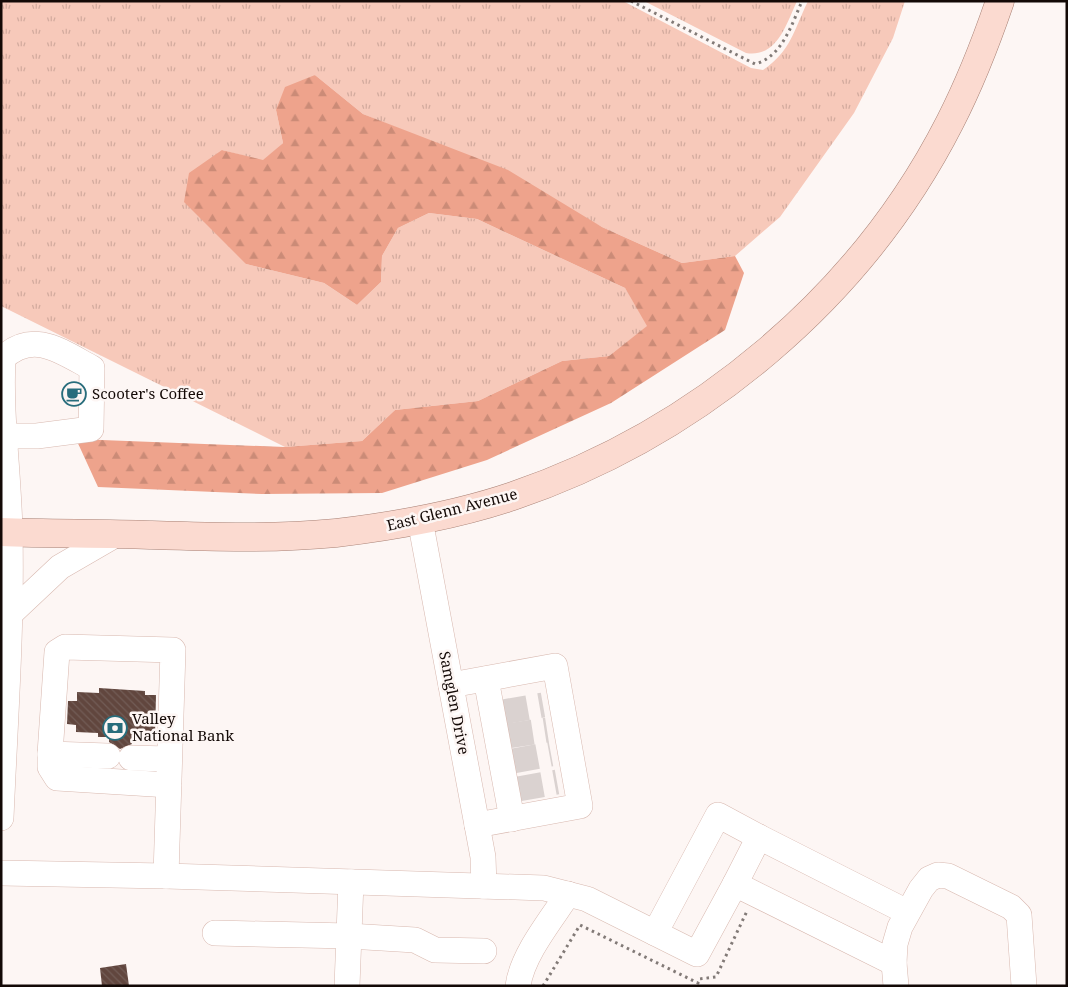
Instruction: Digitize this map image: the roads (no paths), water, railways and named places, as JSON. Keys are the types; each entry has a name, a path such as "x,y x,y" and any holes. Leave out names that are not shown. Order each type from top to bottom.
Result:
{"main road":[{"name":"East Glenn Avenue","path":"6,533 117,534 199,538 294,536 353,530 420,520 510,497 564,476 617,452 696,406 730,382 787,334 851,268 904,200 928,162 961,100 986,43 1000,1"}],"street":[{"path":"1,818 6,533 1,385 3,358 12,349 39,343 57,349 92,368 91,429 37,436 3,436"},
{"name":"Samglen Drive","path":"420,520 484,857 484,886"},
{"path":"5,610 60,567 117,534"},
{"path":"166,876 169,785 168,759 173,650 65,647 57,652 50,767 57,778 169,785"},
{"path":"451,685 554,666 552,703 558,740 566,780 580,806 478,825"},
{"path":"486,679 498,712 513,790 512,819"},
{"path":"50,754 168,759"},
{"path":"656,933 718,815 907,912"},
{"path":"1,873 166,876 544,888 587,899 697,954 759,837"},
{"path":"735,884 895,974 895,944 907,912 929,879 938,875 948,876 1011,907 1019,915 1024,986"},
{"path":"347,986 351,882"},
{"path":"518,986 520,973 527,960 568,894"},
{"path":"215,933 349,936 415,940 435,950 484,951"}],"tunnel":[{"path":"503,712 543,705"},
{"path":"508,736 547,730"},
{"path":"513,761 551,754"},
{"path":"518,789 557,782"}],"place":[{"name":"Scooter's Coffee","path":"74,394"},
{"name":"Valley National Bank","path":"115,728"}]}
